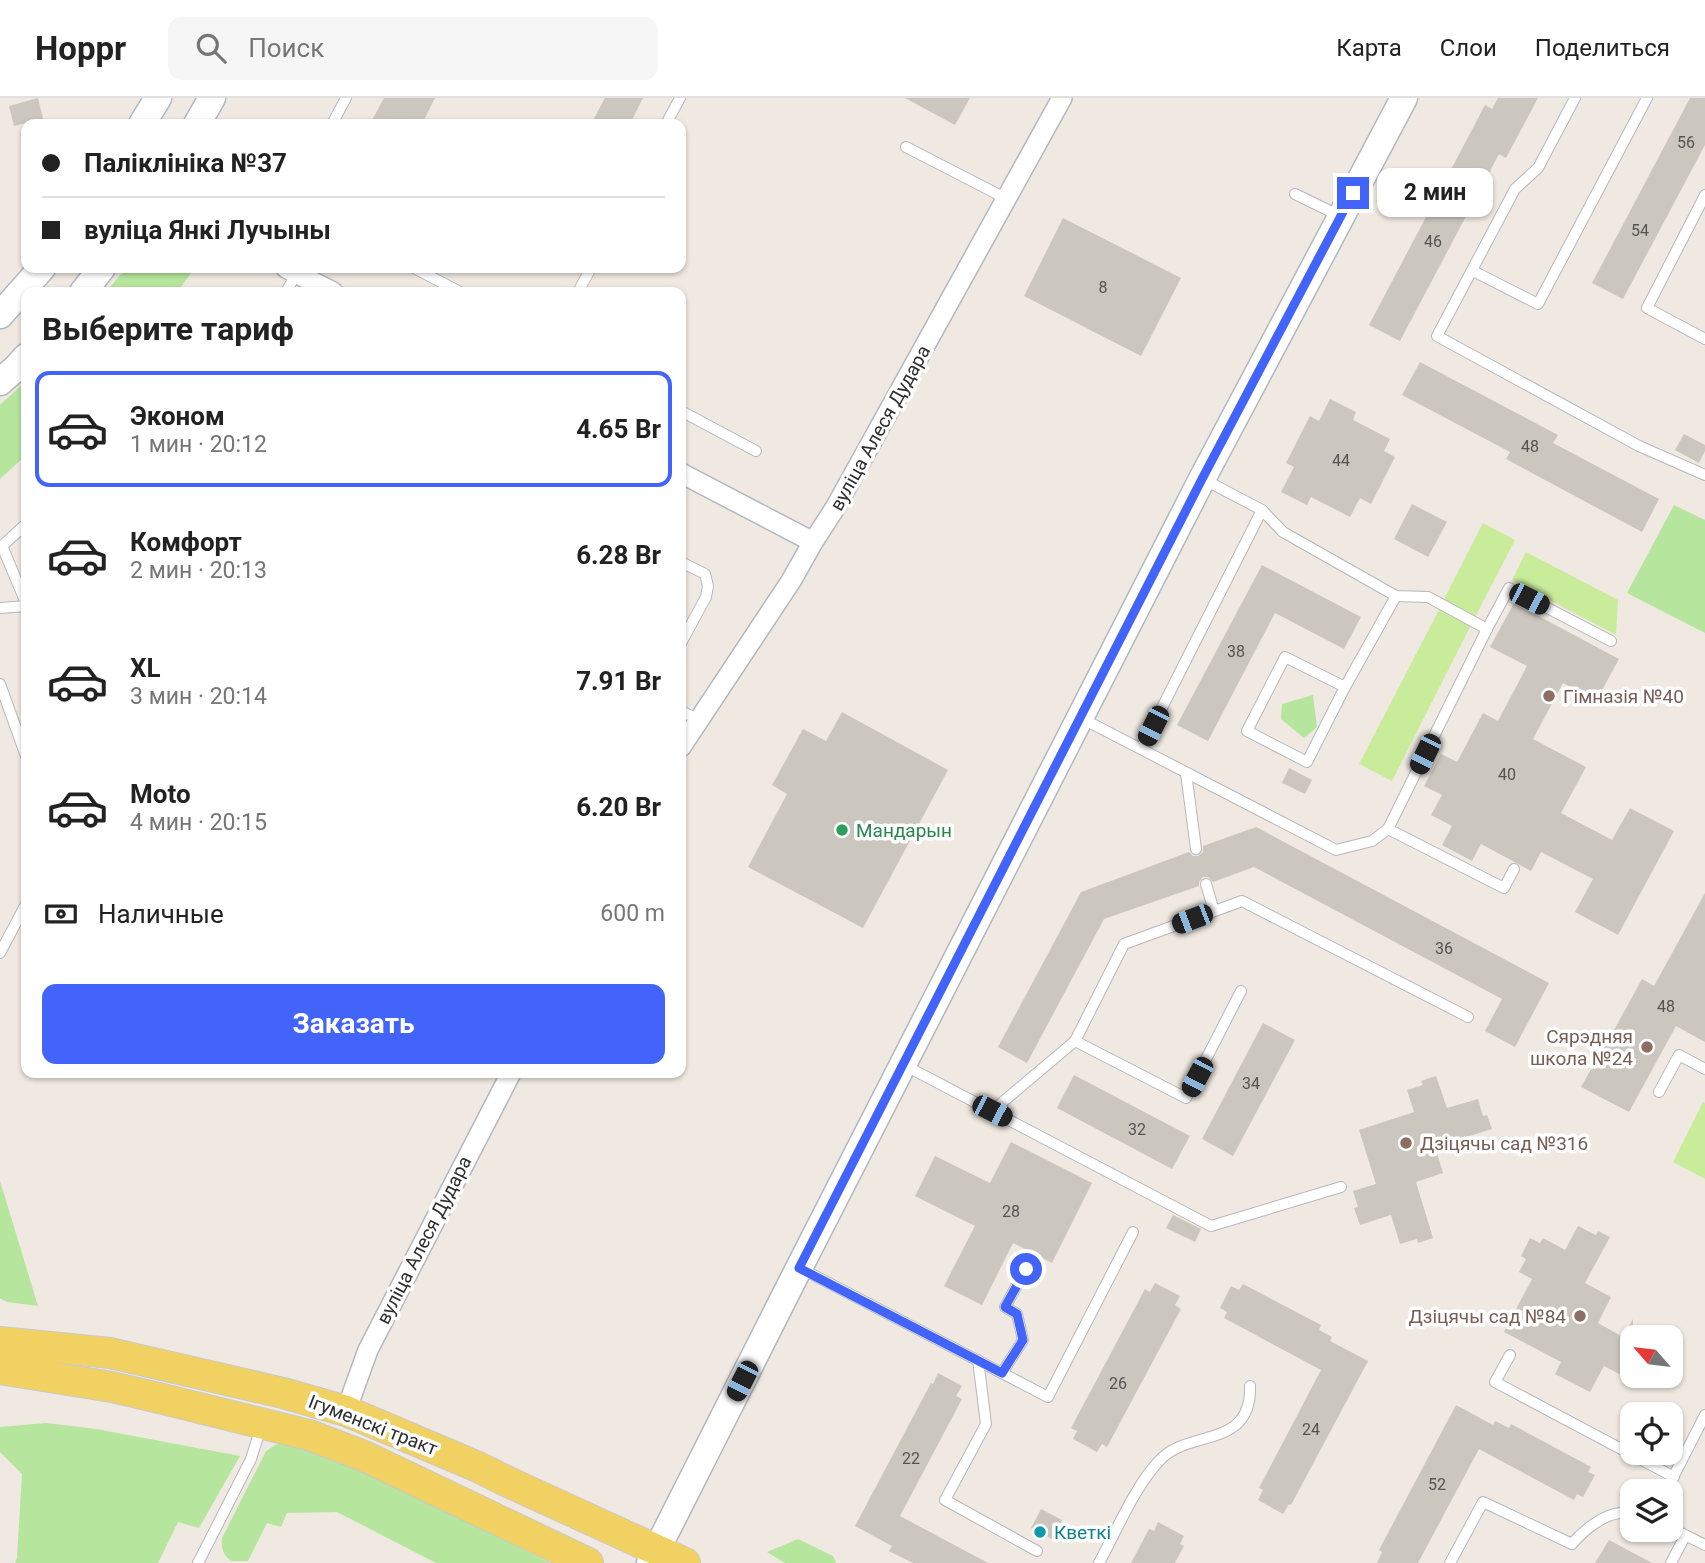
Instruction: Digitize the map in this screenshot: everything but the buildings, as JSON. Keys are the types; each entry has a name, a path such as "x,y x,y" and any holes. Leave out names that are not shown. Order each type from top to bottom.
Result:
{"main road":[{"path":"145,119 158,98"},
{"path":"200,119 212,98"},
{"path":"654,1556 1202,479 1404,98"},
{"path":"25,287 38,273"},
{"path":"87,287 98,273"},
{"path":"0,315 21,292"},
{"path":"0,382 21,362"},
{"name":"Ігуменскі тракт","path":"0,1342 110,1353 225,1379 346,1411 478,1467 654,1556 685,1563"},
{"name":"Ігуменскі тракт","path":"0,1369 112,1387 309,1436 364,1456 588,1563"}],"street":[{"name":"вуліца Алеся Дудара","path":"686,740 792,581 835,509 1062,98"},
{"path":"299,273 324,287"},
{"path":"686,476 813,542"},
{"name":"вуліца Алеся Дудара","path":"346,1411 368,1350 508,1078"}],"lane":[{"path":"335,119 346,98"},
{"path":"669,119 680,98"},
{"path":"1575,98 1538,169 1515,189 1437,336 1639,446 1705,475"},
{"path":"1473,271 1538,304 1647,98"},
{"path":"906,147 1007,200"},
{"path":"1295,194 1341,216"},
{"path":"1705,195 1647,308 1705,339"},
{"path":"424,273 450,287"},
{"path":"686,414 756,451"},
{"path":"1202,479 1262,510 1283,531 1396,596 1428,597 1487,629"},
{"path":"1141,749 1262,510"},
{"path":"21,529 2,546 21,592"},
{"path":"686,564 705,574 708,586 706,597 686,634"},
{"path":"1080,718 1336,849 1372,841 1388,829 1509,588 1611,641"},
{"path":"1345,687 1285,657 1247,731 1307,762 1396,596"},
{"path":"0,608 21,605"},
{"path":"0,684 21,742"},
{"path":"686,714 699,720"},
{"path":"1186,773 1196,849"},
{"path":"1388,829 1503,888 1514,869"},
{"path":"1206,884 1214,911"},
{"path":"992,1111 1075,1041 1124,944 1242,901 1468,1017"},
{"path":"0,953 21,913"},
{"path":"1075,1041 1186,1098 1241,991"},
{"path":"1660,1092 1679,1055 1705,1069"},
{"path":"903,1065 1212,1226 1341,1186"},
{"path":"799,1268 1048,1397 1133,1232"},
{"path":"1002,1373 1023,1340 1017,1314 1005,1307 1026,1269"},
{"path":"1510,1355 1496,1382 1674,1477 1705,1415"},
{"path":"978,1360 986,1424 946,1500 1037,1551"},
{"path":"1099,1563 1151,1471 1175,1448 1217,1436 1231,1429 1244,1416 1251,1399 1250,1386"},
{"path":"198,1563 251,1460 262,1423"},
{"path":"1451,1563 1483,1502 1572,1544 1584,1531 1603,1519 1620,1513"},
{"path":"1671,1563 1685,1536 1705,1545"}],"green space":[{"path":"122,273 191,273 181,287 110,287"},
{"path":"21,386 21,460 0,479 0,405"},
{"path":"1674,505 1705,520 1705,633 1627,593"},
{"path":"1483,523 1515,540 1474,619 1442,603"},
{"path":"1526,552 1618,600 1616,635 1512,580"},
{"path":"1441,606 1472,623 1392,781 1359,764"},
{"path":"1313,695 1317,727 1304,738 1281,719 1282,704"},
{"path":"1703,1102 1705,1103 1705,1179 1673,1162"},
{"path":"0,1181 38,1306 7,1302 0,1298"},
{"path":"46,1423 96,1429 240,1456 199,1528 178,1522 158,1563 15,1563 22,1474 0,1452 0,1427"},
{"path":"286,1442 370,1473 550,1563 436,1563 337,1512 287,1513 281,1527 267,1523 248,1561 231,1561 223,1551 222,1538 266,1451"},
{"path":"798,1539 833,1556 836,1563 785,1563 767,1552"}],"place":[{"name":"Гімназія №40","path":"1549,696"},
{"name":"Мандарын","path":"842,830"},
{"name":"Сярэдняя школа №24","path":"1647,1047"},
{"name":"Дзіцячы сад №316","path":"1406,1143"},
{"name":"Дзіцячы сад №84","path":"1580,1316"},
{"name":"Кветкі","path":"1040,1532"}],"route":[{"path":"1026,1269 1005,1307 1017,1314 1023,1340 1002,1373 799,1268 1202,479 1353,193"}]}
